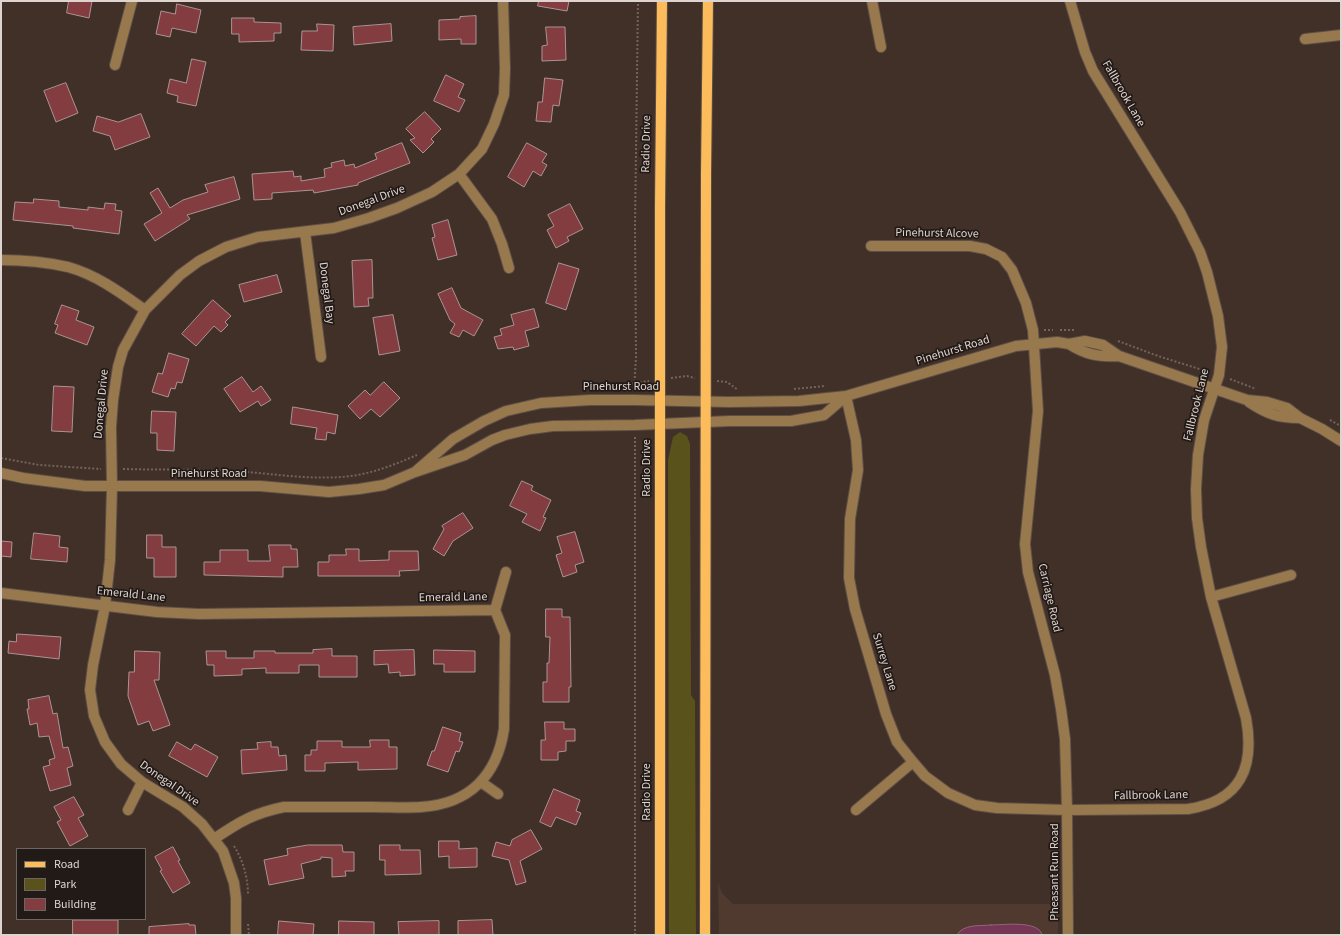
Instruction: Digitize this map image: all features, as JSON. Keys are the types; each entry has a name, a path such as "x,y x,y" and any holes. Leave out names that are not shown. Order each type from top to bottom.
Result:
{"main road":[{"name":"Radio Drive","path":"660,935 660,148 662,1"},
{"path":"706,935 708,1"}],"street":[{"path":"115,65 132,1"},
{"name":"Donegal Drive","path":"236,935 236,898 234,883 223,851 202,824 183,807 142,782 121,764 104,742 94,716 90,690 93,665 105,606 110,560 112,487 111,428 113,400 118,367 123,350 145,310 180,275 199,261 226,247 258,237 334,228 369,218 397,208 432,192 459,174 482,149 494,124 504,95 505,69 503,1"},
{"path":"872,1 882,48"},
{"name":"Fallbrook Lane","path":"1067,810 1188,809 1201,807 1217,801 1231,791 1242,778 1247,764 1249,746 1249,732 1246,718 1212,597 1201,547 1197,518 1196,489 1198,455 1204,420 1213,389 1219,375 1222,347 1218,316 1207,272 1180,212 1093,72 1084,52 1070,1"},
{"path":"1305,39 1341,35"},
{"path":"459,174 492,219 502,244 509,268"},
{"name":"Donegal Bay","path":"305,232 322,358"},
{"name":"Pinehurst Alcove","path":"871,246 970,246 986,249 1002,258 1012,270 1026,303 1034,330 1034,344"},
{"path":"1,260 25,260 68,268 98,280 120,292 145,310"},
{"name":"Pinehurst Road","path":"415,472 453,439 484,421 518,408 541,403 565,400 787,402 846,396 1016,346 1056,342 1069,344 1081,351 1104,356 1119,356 1247,400 1263,411 1284,418 1300,418 1341,441"},
{"name":"Carriage Road","path":"1034,344 1038,411 1026,544 1028,572 1055,675 1061,709 1065,739 1067,810"},
{"name":"Pinehurst Road","path":"1,473 23,478 85,486 260,486 329,492 384,485 415,472 465,455 492,440 505,435 530,429 553,426 778,421 812,418 824,415 846,396"},
{"name":"Surrey Lane","path":"846,396 856,440 858,470 850,519 849,578 854,609 886,714 897,742 925,776 948,793 975,805 997,808 1067,810"},
{"path":"495,610 506,572"},
{"path":"1212,597 1291,575"},
{"name":"Emerald Lane","path":"1,593 157,612 199,614 495,610 505,635 504,729 502,744 498,756 481,782 472,790 445,803 421,807 284,807 253,815 214,839"},
{"path":"856,810 913,762"},
{"path":"128,810 142,782"},
{"path":"481,782 498,794"},
{"name":"Pheasant Run Road","path":"1067,810 1068,935"}],"path":[{"path":"634,383 636,358 635,226 638,1"},
{"path":"622,391 634,383 687,376 727,382 729,385"},
{"path":"634,935 635,442"},
{"path":"123,469 227,471 334,478 374,471 394,465 418,454"},
{"path":"1,458 39,465 96,468"}],"shaded area":[{"path":"718,882 722,893 733,904 1058,904 1058,935 719,935"},
{"path":"1012,924 1034,927 1039,930 1042,935 957,935 960,931 967,927"}],"green space":[{"path":"680,432 687,436 690,444 691,695 695,701 696,935 669,935 668,460 673,437"}],"building":[{"path":"69,1 92,1 89,18 67,13"},
{"path":"539,1 569,1 567,11 538,6"},
{"path":"177,4 201,10 196,33 172,28 170,37 156,34 161,11 175,14"},
{"path":"476,16 476,44 461,44 461,39 439,40 439,20 460,19 460,17"},
{"path":"232,18 254,18 254,22 281,23 281,33 274,33 274,41 239,42 239,34 232,34"},
{"path":"317,24 334,25 333,51 301,50 302,31 317,31"},
{"path":"391,24 392,41 354,45 353,27"},
{"path":"546,27 565,27 566,60 542,61 542,46 547,45"},
{"path":"192,59 206,62 196,106 177,102 178,96 167,93 170,79 186,83"},
{"path":"446,75 464,84 458,97 465,100 459,112 434,101"},
{"path":"545,78 563,80 559,106 553,105 551,122 536,121 538,102 542,102"},
{"path":"66,83 78,113 56,122 44,91"},
{"path":"425,112 441,129 431,139 434,142 423,153 410,140 415,138 406,129"},
{"path":"141,114 150,137 115,150 110,136 93,131 97,116 118,122"},
{"path":"402,143 410,163 358,183 358,185 314,193 313,190 272,193 272,199 254,200 252,174 293,171 294,177 301,176 301,181 325,177 324,169 332,167 331,163 344,160 345,166 354,164 355,168 377,159 375,154"},
{"path":"527,143 547,154 542,162 547,165 541,176 533,171 524,187 508,177"},
{"path":"234,177 240,199 187,215 190,219 155,241 144,224 162,213 150,193 158,188 170,208 183,200 208,192 205,185"},
{"path":"34,199 59,201 59,207 88,210 88,207 104,209 105,203 116,204 115,210 122,211 119,234 73,228 73,226 13,220 15,202 33,203"},
{"path":"570,204 583,229 567,237 569,241 556,248 547,230 554,226 548,215"},
{"path":"448,220 457,255 438,260 432,238 435,237 432,225"},
{"path":"372,260 373,298 368,298 369,306 354,307 352,261"},
{"path":"559,263 579,269 566,310 546,303"},
{"path":"277,275 282,292 244,302 239,285"},
{"path":"452,288 461,308 483,320 474,336 463,330 459,337 450,333 455,324 450,320 438,294"},
{"path":"213,300 231,316 225,322 228,325 221,332 214,326 196,346 182,334"},
{"path":"62,305 79,311 76,320 94,327 87,345 55,333 58,325 55,324"},
{"path":"534,309 539,327 525,331 529,346 514,350 513,347 498,349 494,337 502,335 500,329 514,325 511,315"},
{"path":"393,315 400,351 379,355 373,318"},
{"path":"169,353 189,359 182,383 177,382 175,389 171,388 168,397 152,392 158,373 162,374"},
{"path":"242,377 253,392 261,386 271,400 261,406 258,401 240,412 224,389"},
{"path":"384,382 400,398 380,417 371,409 360,419 348,406 365,390 370,395"},
{"path":"54,386 74,387 72,432 52,431"},
{"path":"293,407 338,415 335,434 327,432 326,440 315,439 317,428 291,424"},
{"path":"152,411 176,412 174,451 157,450 157,433 151,433"},
{"path":"522,481 533,486 531,490 551,500 543,517 546,518 540,531 522,522 527,514 510,506"},
{"path":"463,513 473,528 453,541 444,556 433,549 444,529 442,526"},
{"path":"575,532 584,562 575,565 577,572 563,577 556,555 562,553 557,537"},
{"path":"34,533 60,536 59,547 68,548 67,562 31,559"},
{"path":"147,535 162,535 162,547 176,547 176,577 154,577 154,558 147,558"},
{"path":"1,541 12,542 11,557 1,556"},
{"path":"269,545 291,545 291,549 297,549 298,567 283,567 283,577 204,575 204,562 220,562 220,550 248,550 248,561 270,561"},
{"path":"346,549 359,549 359,561 389,560 389,551 418,551 419,570 399,571 400,576 318,576 318,562 329,562 329,555 346,555"},
{"path":"546,609 562,609 562,617 570,617 571,687 569,687 569,702 543,702 543,682 547,682 547,663 549,663 550,637 546,637"},
{"path":"17,634 61,637 59,659 8,653 9,641 16,642"},
{"path":"332,649 332,656 357,656 357,677 319,677 319,665 299,665 299,673 266,673 266,668 242,669 242,675 214,676 214,665 207,665 206,651 226,651 226,658 254,658 254,651 275,651 275,653 313,653 313,650"},
{"path":"414,650 415,675 400,676 400,672 389,673 388,664 374,665 374,651"},
{"path":"434,650 475,651 475,672 444,672 444,664 434,664"},
{"path":"135,651 160,652 159,680 154,680 170,725 153,731 149,721 138,725 128,696 129,672 134,672"},
{"path":"49,696 53,714 57,713 63,748 68,747 73,766 67,768 71,785 50,791 43,767 50,765 49,760 55,758 49,736 39,737 37,723 30,725 27,709 29,709 28,700"},
{"path":"545,722 564,722 564,729 575,729 575,741 566,741 566,751 558,752 558,760 541,760 541,740 545,740"},
{"path":"443,727 461,733 459,741 463,742 459,752 456,751 448,772 427,765"},
{"path":"370,740 389,740 389,747 397,747 397,769 358,770 358,762 325,763 325,771 305,771 305,755 311,755 311,750 317,750 317,741 342,741 342,747 370,747"},
{"path":"177,742 191,750 195,744 218,757 207,777 169,756"},
{"path":"271,742 271,747 278,747 279,756 286,755 287,770 242,774 241,750 258,749 257,743"},
{"path":"554,789 580,800 576,811 581,813 576,825 556,817 551,827 540,822"},
{"path":"74,797 84,815 78,818 88,836 70,846 57,822 61,820 54,807"},
{"path":"531,830 542,849 520,861 526,882 516,885 509,860 492,856 496,842 510,846 512,840"},
{"path":"439,841 459,841 459,849 477,848 477,867 449,868 449,856 439,857"},
{"path":"308,845 342,845 343,852 354,852 354,871 345,871 346,876 332,877 332,858 321,857 321,859 301,864 304,878 269,885 264,860 288,855 287,849"},
{"path":"380,845 400,845 400,850 420,850 421,874 385,875 385,860 380,860"},
{"path":"173,847 180,860 178,861 190,883 173,893 160,871 162,870 155,857"},
{"path":"73,920 118,920 118,935 73,935"},
{"path":"492,920 493,935 458,935 458,921"},
{"path":"279,921 314,924 313,935 278,935"},
{"path":"339,921 374,922 374,935 339,935"},
{"path":"439,921 439,935 399,935 398,922"},
{"path":"189,924 195,925 196,935 149,935 149,927"}]}
